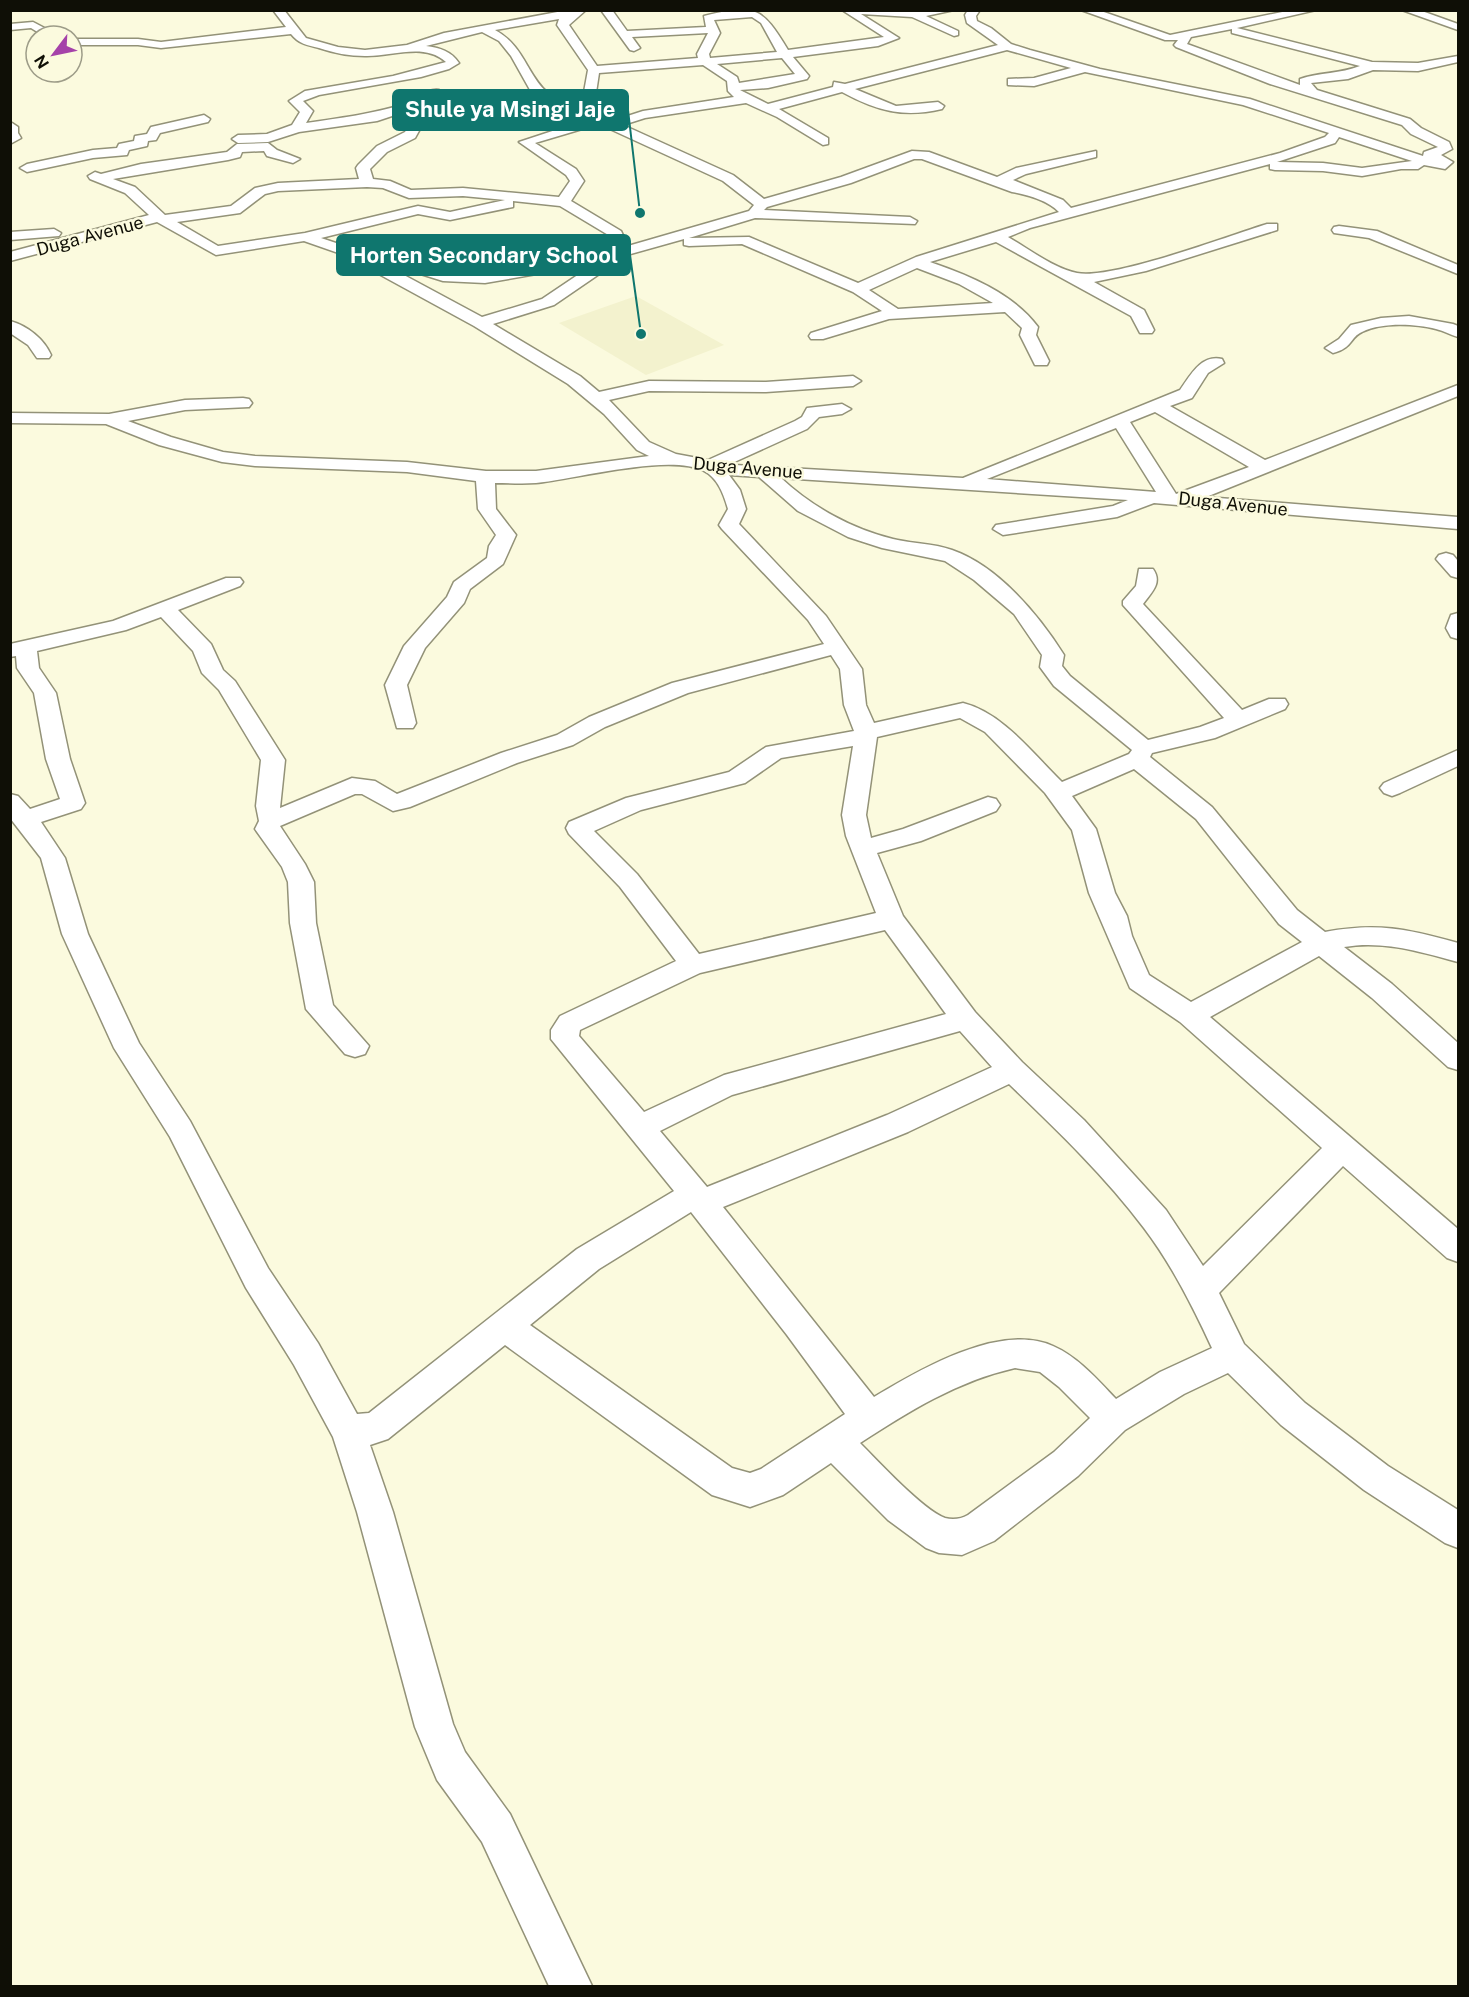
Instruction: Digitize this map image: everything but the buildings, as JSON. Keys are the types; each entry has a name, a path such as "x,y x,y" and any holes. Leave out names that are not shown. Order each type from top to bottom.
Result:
{"street":[{"path":"278,10 302,40 349,52 386,52 409,48 444,36 579,11"},
{"path":"606,10 625,34 641,66"},
{"path":"705,61 882,43 892,38 847,10"},
{"path":"855,10 912,14 954,33"},
{"path":"869,24 912,14 949,10"},
{"path":"975,10 970,15 972,23 987,30 1007,46 1085,68 1338,124 1440,166"},
{"path":"1086,10 1159,36 1185,37 1311,10"},
{"path":"1407,10 1458,27"},
{"path":"579,11 563,21 563,26 594,70 588,107"},
{"path":"705,61 703,54 713,35 709,17 752,12 765,21 784,53 802,76"},
{"path":"25,13 32,24"},
{"path":"1226,29 1256,34 1372,66 1418,67 1458,59"},
{"path":"84,42 138,42 162,45 293,30"},
{"path":"486,30 503,39 516,55 538,94 572,107 588,107 605,122 728,178 758,209 789,215 910,221"},
{"path":"594,70 641,66 669,48 711,30"},
{"path":"625,34 705,61 733,80 734,92 801,126 823,141"},
{"path":"1185,37 1180,45 1182,46 1274,81 1406,122 1416,131 1446,147 1429,155 1458,167"},
{"path":"767,108 1007,46"},
{"path":"297,128 307,111 295,101 300,98 330,89 361,86 453,63 451,58 440,53 409,48"},
{"path":"1311,91 1304,82 1309,79 1348,75 1372,66"},
{"path":"1012,82 1035,82 1085,68"},
{"path":"734,87 768,84 802,76 824,79 870,102 895,110 938,106"},
{"path":"238,143 268,138 297,128 377,117 414,105 435,93"},
{"path":"563,202 577,181 565,167 525,142 605,122 747,99"},
{"path":"858,289 921,260 998,237 1025,225 1251,166 1330,140 1338,124 1334,100"},
{"path":"367,183 363,168 382,149 410,135 417,125 419,120 414,105"},
{"path":"27,168 93,154 122,152 124,147 142,143 140,139 151,137 156,130 211,121 238,143 268,147 272,153 293,159"},
{"path":"103,177 141,168 236,154 238,143"},
{"path":"1069,214 1058,203 1002,180 1022,171 1091,154"},
{"path":"480,323 548,302 623,252 846,180 912,155 924,155 1017,189"},
{"path":"11,158 27,168 103,177 130,190 161,218 236,210 261,191 278,187 367,183 385,184 410,194 464,192 563,202 592,217 616,234 623,252"},
{"path":"1251,166 1323,167 1362,172 1401,165 1458,167"},
{"path":"305,237 418,210 450,216 530,199"},
{"name":"Duga Avenue","path":"10,257 161,218 216,251 305,237 349,252 480,323 574,380 596,398 643,446 671,459 710,466 764,471 1168,498 1458,523"},
{"path":"1075,278 1093,279 1118,273 1272,227"},
{"path":"1339,230 1372,234 1458,270"},
{"path":"10,236 108,231"},
{"path":"998,237 1138,313 1146,330"},
{"path":"349,252 397,261 443,276 485,278 674,242 744,240 858,289 886,304 891,310 888,314"},
{"path":"918,263 972,284 1020,316 1030,327 1028,335 1041,361"},
{"path":"817,336 888,314 1007,307"},
{"path":"1333,348 1346,342 1351,332 1358,328 1399,322 1433,322 1458,332"},
{"path":"10,326 24,333 41,348 43,355"},
{"path":"961,483 1186,394 1202,370 1216,363"},
{"path":"596,398 649,386 766,387 853,381"},
{"path":"1003,529 1117,511 1168,498 1263,467 1458,390"},
{"path":"10,418 108,419 185,405 243,403"},
{"path":"1156,406 1263,467"},
{"path":"842,409 813,412 809,420 801,425 710,466 723,477 732,490 737,509 729,525 816,616 851,669 855,705 866,734 854,815 863,849 891,919 965,1019 1012,1070 1074,1128 1155,1219 1201,1290 1232,1354 1302,1421 1376,1478 1458,1530"},
{"path":"108,419 165,441 222,457 255,461 407,467 486,477 536,477 609,465 671,459"},
{"path":"1120,420 1168,498"},
{"path":"764,471 778,486 806,507 853,532 891,544 950,556 965,565 1027,615 1053,655 1051,667 1062,681 1204,813 1288,916 1323,942 1458,1059"},
{"path":"405,723 396,685 403,667 415,646 457,599 461,586 496,560 499,546 506,535 486,512 483,495 486,477"},
{"path":"1146,573 1148,582 1143,592 1133,601 1133,605 1238,720"},
{"path":"233,582 119,626 18,649 45,693 53,737 73,803 18,810 53,858 75,934 128,1048 180,1129 257,1278 306,1354 348,1432 375,1512 434,1727 451,1766 471,1790 496,1828 570,1986"},
{"path":"165,609 203,649 213,673 226,686 273,760 266,808 271,821"},
{"path":"1458,619 1458,633"},
{"path":"355,1046 320,1009 303,923 301,882 293,864 267,829 271,821 352,786 367,786 393,803 402,801 509,758 566,740 597,722 680,688 836,647"},
{"path":"1057,793 1140,754 1207,733 1277,704"},
{"path":"693,965 672,935 604,854 585,838 578,828 633,804 737,778 774,752 866,734 963,710 993,727 1057,793 1084,829 1102,893 1114,916 1119,936 1139,981 1190,1015 1458,1248"},
{"path":"1392,788 1458,757"},
{"path":"863,849 912,835 988,805"},
{"path":"872,1418 852,1401 800,1324 641,1127 566,1039 565,1030 570,1023 693,965 891,919"},
{"path":"1190,1015 1323,942 1359,935 1401,937 1458,952"},
{"path":"641,1127 724,1086 965,1019"},
{"path":"348,1432 376,1428 588,1259 698,1198 849,1144 961,1097 1012,1070"},
{"path":"1201,1290 1342,1147"},
{"path":"505,1326 724,1483 750,1490 771,1483 872,1418 943,1376 974,1362 1017,1351 1040,1355 1060,1367 1113,1419"},
{"path":"834,1442 901,1508 939,1535 962,1537 981,1528 1066,1464 1113,1419 1172,1383 1232,1354"}],"shaded area":[{"path":"636,296 724,345 646,375 559,323"}],"place":[{"name":"Shule ya Msingi Jaje","path":"640,213"},
{"name":"Horten Secondary School","path":"641,334"}]}
